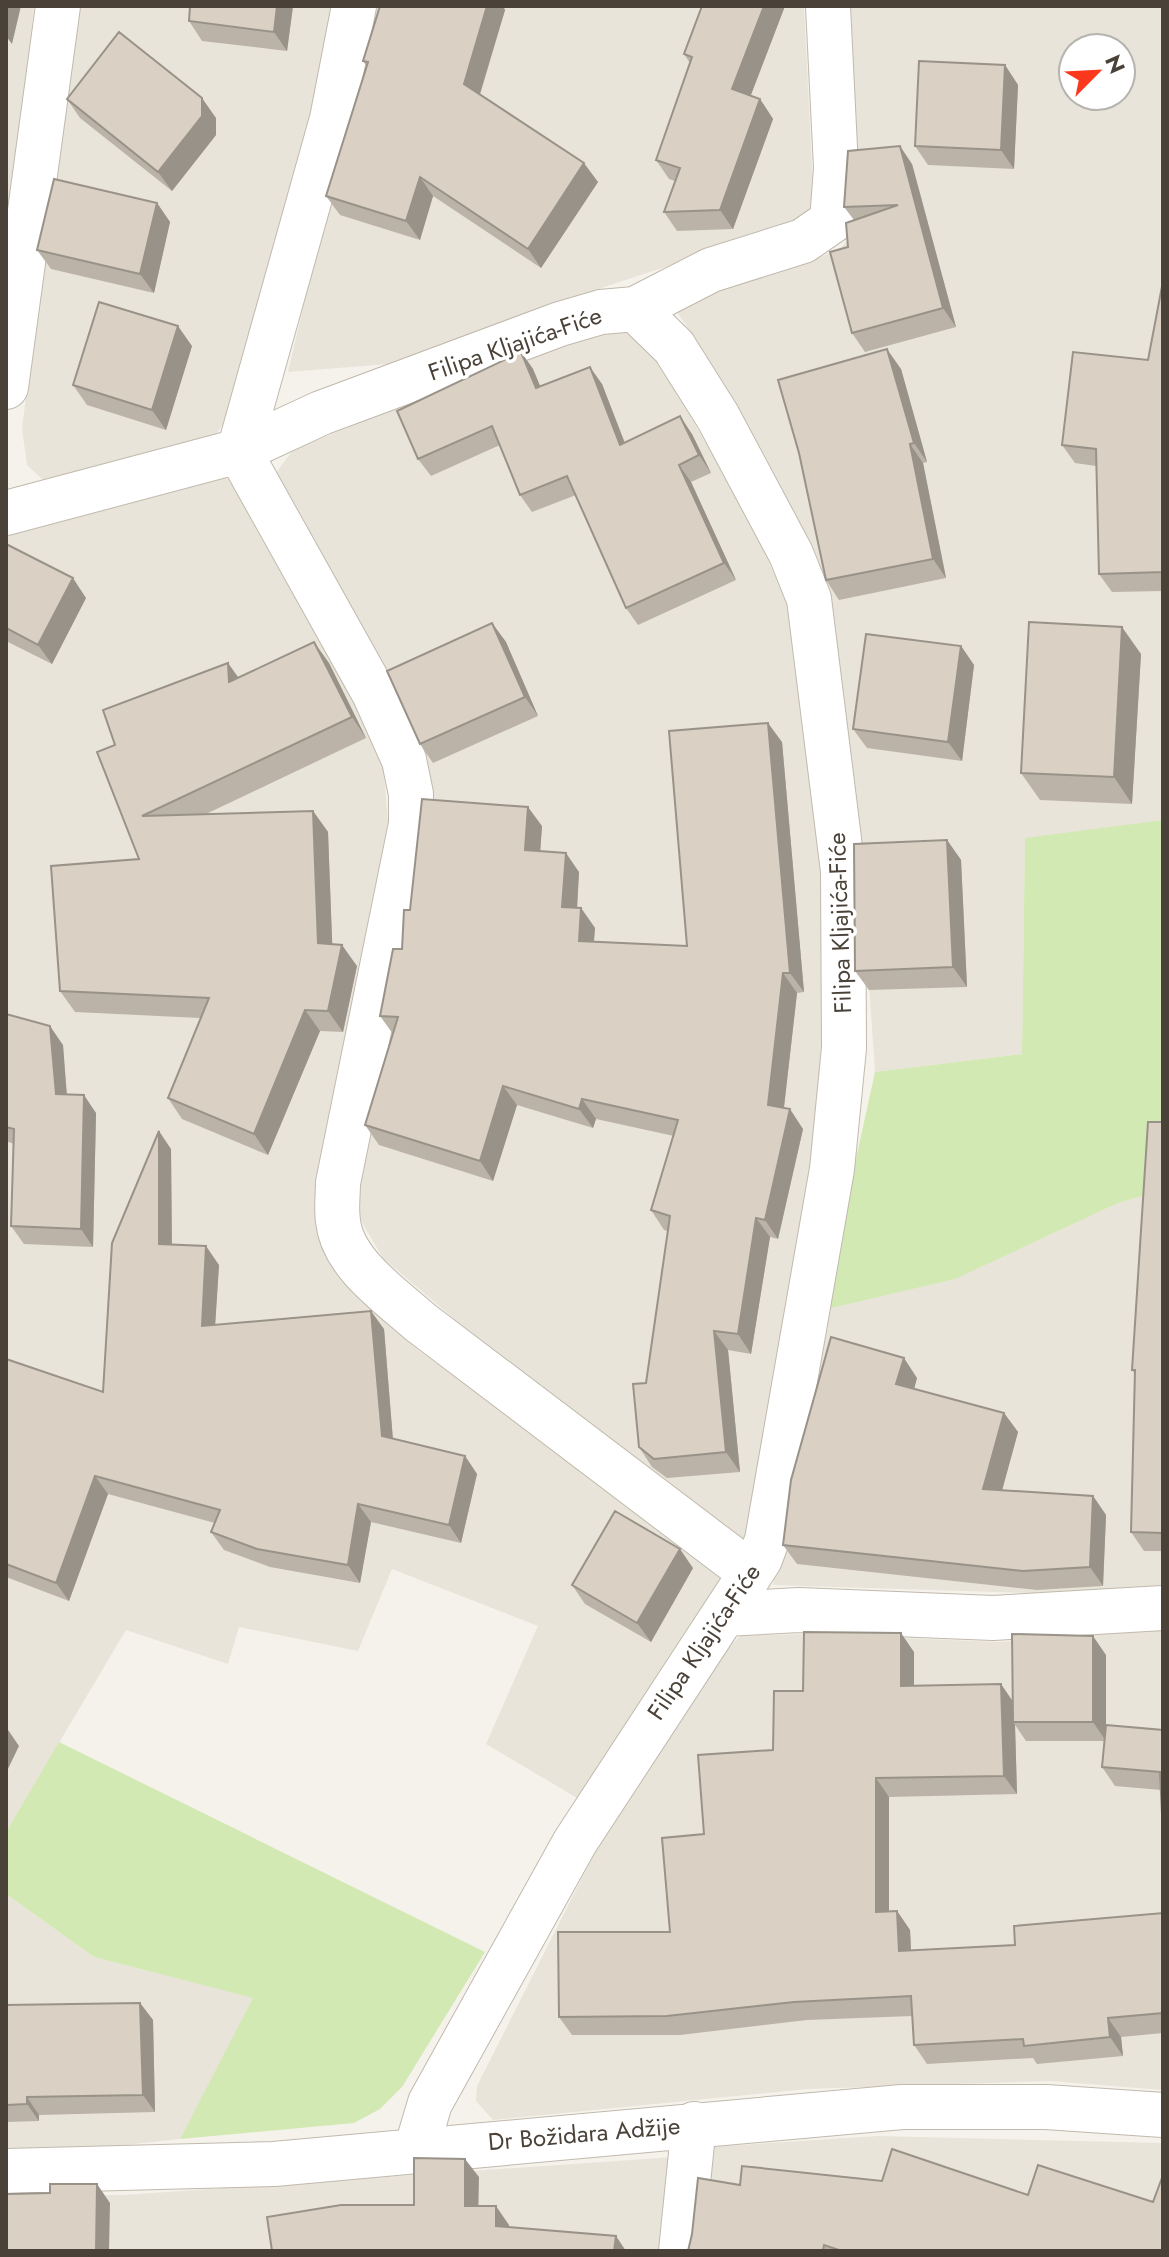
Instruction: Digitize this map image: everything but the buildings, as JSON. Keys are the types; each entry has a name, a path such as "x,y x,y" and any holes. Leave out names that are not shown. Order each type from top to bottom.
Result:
{"street":[{"path":"6,387 58,6"},
{"path":"354,6 332,119 239,451 374,693 404,760 411,788 411,824 338,1183 338,1224 351,1253 373,1281 420,1322 751,1573"},
{"path":"635,309 711,270 803,241 832,221 836,168 828,6"},
{"name":"Filipa Kljajića-Fiće","path":"9,505 239,451 321,413 560,324 601,312 635,309 674,347 718,417 791,554 809,599 843,871 844,1048 832,1169 772,1513 760,1559 575,1842 430,2103 416,2150"},
{"path":"724,1614 799,1610 993,1618 1163,1608"},
{"name":"Dr Božidara Adžije","path":"6,2171 274,2164 902,2107 1046,2107 1163,2115"},
{"path":"681,2251 694,2124"}],"shaded area":[{"path":"6,6 34,6 25,95 6,217"},
{"path":"74,6 335,6 334,34 229,415 215,436 63,480 43,480 27,465 22,429"},
{"path":"374,6 804,6 814,208 805,221 604,287 426,361 288,372"},
{"path":"847,6 1163,6 1163,820 1025,839 1022,1054 875,1072 858,822 808,558 715,370 672,304 748,274 814,260 840,248 856,232"},
{"path":"590,328 620,328 641,340 658,360 747,515 788,603 805,677 823,910 823,1100 750,1527 742,1546 548,1399 383,1258 355,1211 428,795 273,477 293,450"},
{"path":"218,474 235,483 377,743 384,773 388,822 327,1167 350,1281 418,1350 719,1566 725,1583 577,1798 486,1744 538,1626 392,1569 358,1651 239,1627 228,1664 126,1630 6,1832 6,533"},
{"path":"1163,1190 1163,1592 1126,1596 773,1585 823,1310 954,1279 1118,1203"},
{"path":"1163,1629 1163,2090 1050,2081 808,2089 493,2120 476,2101 477,2086 631,1781 709,1668 740,1636 806,1634 999,1642"},
{"path":"6,1894 94,1957 254,1998 180,2139 15,2157 6,2154"},
{"path":"878,2136 1163,2143 1163,2251 699,2251 710,2147"},
{"path":"674,2157 664,2251 6,2251 6,2195 123,2195"}],"green space":[{"path":"1163,820 1163,1190 1118,1203 955,1279 823,1310 875,1072 1022,1054 1025,838"},
{"path":"59,1742 485,1952 402,2087 380,2109 354,2123 180,2139 253,1998 94,1957 6,1894 6,1832"}]}
